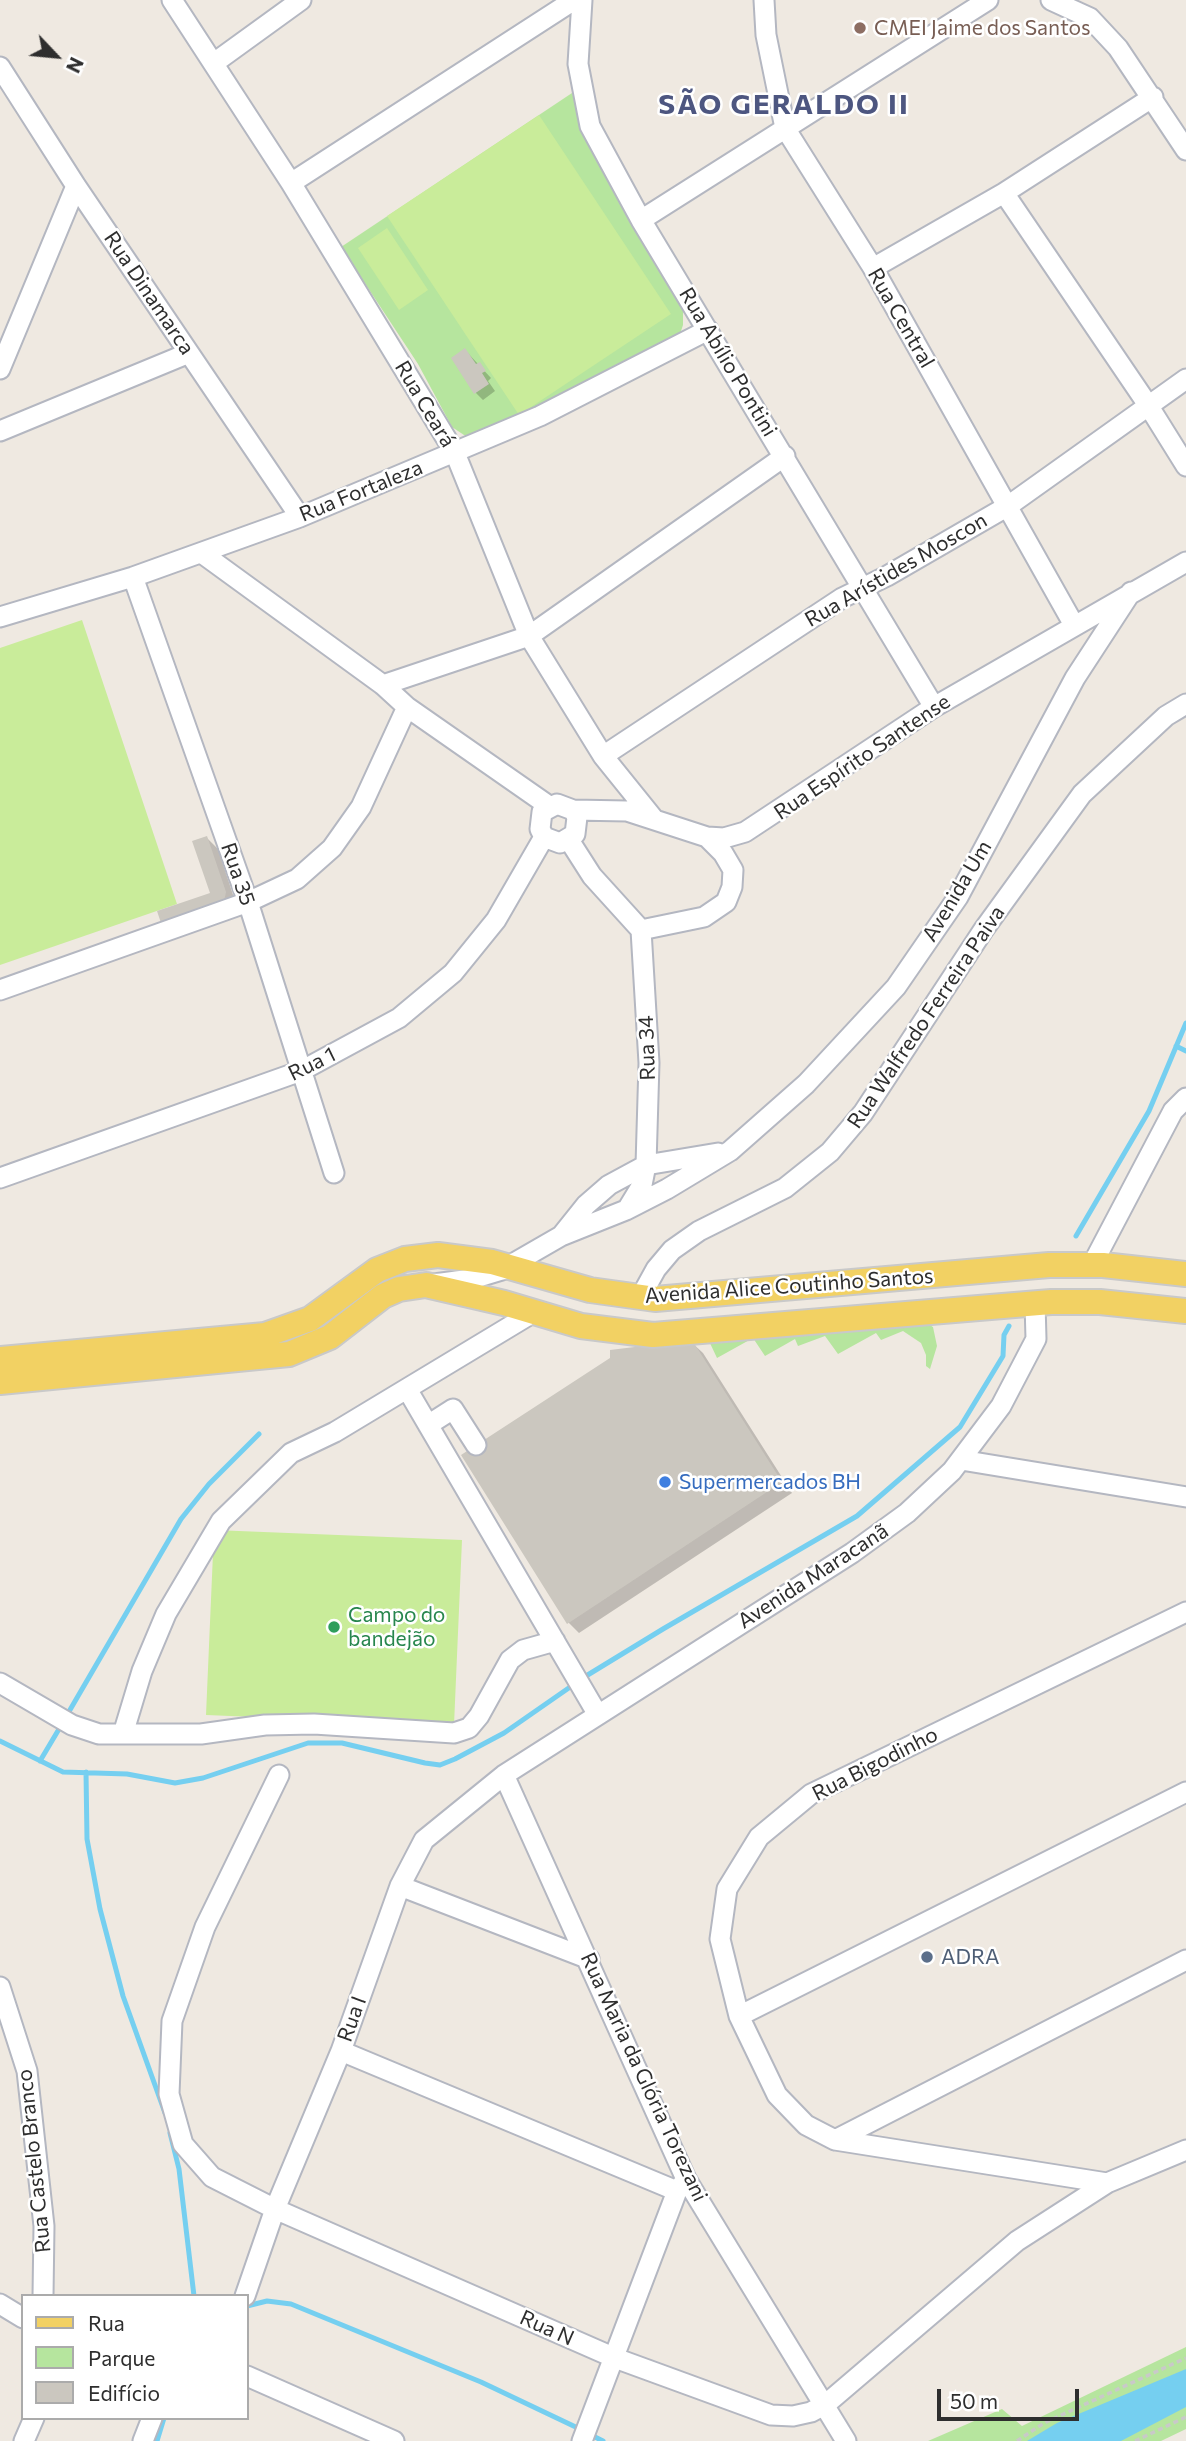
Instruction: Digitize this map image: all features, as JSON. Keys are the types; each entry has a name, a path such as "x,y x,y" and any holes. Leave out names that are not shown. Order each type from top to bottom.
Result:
{"main road":[{"name":"Avenida Alice Coutinho Santos","path":"0,1359 273,1333 310,1319 377,1270 419,1256 457,1256 509,1266 590,1290 640,1298 676,1298 1049,1265 1092,1265 1186,1274"},
{"name":"Avenida Alice Coutinho Santos","path":"0,1382 289,1354 330,1337 383,1296 399,1289 426,1285 605,1331 678,1335 1035,1303 1100,1302 1186,1311"}],"street":[{"name":"Rua Ceará","path":"172,0 291,183 455,453 529,636 603,755 653,818"},
{"path":"214,63 301,0"},
{"path":"291,183 574,0"},
{"name":"Rua Abílio Pontini","path":"582,0 578,64 590,126 641,220 934,707"},
{"name":"Rua Central","path":"764,0 766,35 785,128 873,268 1074,625"},
{"path":"641,220 988,0"},
{"path":"1051,0 1090,18 1118,48 1186,150"},
{"name":"Rua Dinamarca","path":"0,68 76,186 300,517"},
{"path":"873,268 1004,193 1153,97"},
{"path":"0,369 76,186"},
{"path":"1004,193 1148,405 1186,466"},
{"name":"Rua Fortaleza","path":"0,617 203,554 300,517 540,416 708,330"},
{"path":"0,431 189,353"},
{"name":"Rua Arístides Moscon","path":"603,755 861,588 1008,506 1186,379"},
{"path":"383,685 529,636 785,456"},
{"path":"203,554 383,685 407,707 549,806 566,805 573,810 578,826 569,840 560,843 544,837 539,821 549,806"},
{"name":"Rua Espírito Santense","path":"573,810 627,811 707,837 724,838 762,824 934,707 1186,562"},
{"name":"Rua 35","path":"133,577 248,902 334,1173"},
{"name":"Avenida Um","path":"426,1285 472,1279 509,1266 561,1236 625,1210 730,1151 806,1084 896,987 958,897 1075,677 1130,592"},
{"name":"Rua Walfredo Ferreira Paiva","path":"640,1298 656,1269 672,1250 699,1231 786,1188 830,1152 863,1113 984,929 1082,794 1166,716 1186,704"},
{"path":"0,990 248,902 297,879 332,848 361,807 407,707"},
{"name":"Rua 1","path":"0,1178 301,1071 399,1018 453,973 496,920 544,837"},
{"path":"569,840 592,876 641,930 704,918 726,902 732,887 733,870 723,853 707,837"},
{"name":"Rua 34","path":"625,1210 637,1195 646,1165 649,1063 641,930"},
{"path":"1092,1265 1173,1111 1186,1098"},
{"name":"Avenida Um","path":"561,1236 586,1205 609,1185 646,1165 730,1151"},
{"name":"Avenida Maracanã","path":"504,1775 881,1534 933,1490 961,1460 1001,1406 1036,1339 1035,1303"},
{"path":"122,1734 142,1671 166,1614 221,1521 291,1453 335,1432 534,1312"},
{"path":"407,1390 598,1715"},
{"path":"428,1425 453,1409 476,1444"},
{"path":"961,1460 1186,1497"},
{"name":"Rua Bigodinho","path":"1107,2183 835,2140 806,2125 778,2095 739,2016 720,1939 727,1889 759,1837 811,1794 1186,1612"},
{"path":"0,1683 80,1729 99,1734 201,1734 265,1725 314,1724 454,1732 468,1728 479,1716 510,1660 523,1650 555,1641"},
{"name":"Rua N","path":"279,1774 205,1927 172,2021 169,2094 183,2144 212,2177 275,2209 615,2358 771,2414 793,2416 826,2404"},
{"name":"Rua I","path":"246,2294 275,2209 341,2051 400,1886 424,1840 504,1775"},
{"name":"Rua Maria da Glória Torezani","path":"504,1775 589,1959 682,2185 826,2404 846,2441"},
{"path":"739,2016 1186,1792"},
{"path":"400,1886 589,1959"},
{"path":"835,2140 1186,1960"},
{"name":"Rua Castelo Branco","path":"0,1987 27,2071 44,2226 43,2294"},
{"path":"341,2051 682,2185 582,2441"},
{"path":"826,2404 1017,2241 1107,2183 1186,2150"},
{"path":"0,2304 21,2317"},
{"path":"248,2376 394,2441"},
{"path":"24,2441 33,2420"},
{"path":"143,2441 151,2420"}],"path":[{"path":"1017,2441 1044,2423 1186,2357"},
{"path":"1135,2441 1186,2417"}],"green space":[{"path":"572,93 585,135 683,308 683,325 680,334 633,369 467,437 452,427 418,364 341,247"},
{"path":"539,115 671,314 519,415 387,216"},
{"path":"387,228 428,290 399,310 358,248"},
{"path":"82,620 177,904 0,965 0,648"},
{"path":"928,1324 933,1327 937,1346 930,1369 926,1366 926,1355 921,1343 903,1331 881,1340 876,1333 838,1354 825,1336 798,1346 795,1339 765,1356 753,1338 717,1358 709,1341"},
{"name":"Campo do bandejão","path":"214,1530 462,1540 454,1725 206,1715"},
{"path":"1186,2347 1186,2429 1161,2441 928,2441 1002,2409 1022,2426"}],"water":[{"path":"1186,2369 1186,2407 1121,2441 1027,2441 1057,2423"}],"building":[{"path":"465,348 476,364 480,362 486,371 482,373 489,384 474,394 451,358"},
{"path":"207,836 226,892 224,901 162,926 157,911 210,893 192,841"},
{"path":"692,1340 782,1482 567,1624 461,1455 610,1358 610,1350"}],"waterway":[{"path":"1076,1236 1149,1111 1186,1023"},
{"path":"1176,1046 1186,1051"},
{"path":"0,1741 63,1772 127,1774 175,1783 203,1778 308,1743 342,1743 440,1765 455,1759 504,1733 586,1676 663,1629 857,1516 960,1427 1003,1356 1004,1335 1009,1326"},
{"path":"67,1715 181,1519 209,1484 259,1434"},
{"path":"40,1761 62,1724"},
{"path":"86,1772 87,1839 100,1909 123,1996 165,2113"},
{"path":"170,2133 179,2169 194,2294"},
{"path":"248,2306 267,2301 291,2304 481,2382 582,2430"},
{"path":"157,2441 163,2420"},
{"path":"591,2435 603,2441"}],"place":[{"name":"CMEI Jaime dos Santos","path":"860,28"},
{"name":"Supermercados BH","path":"665,1482"},
{"name":"Campo do bandejão","path":"334,1627"},
{"name":"ADRA","path":"927,1957"}],"district":[{"name":"SÃO GERALDO II","path":"784,105"}]}
